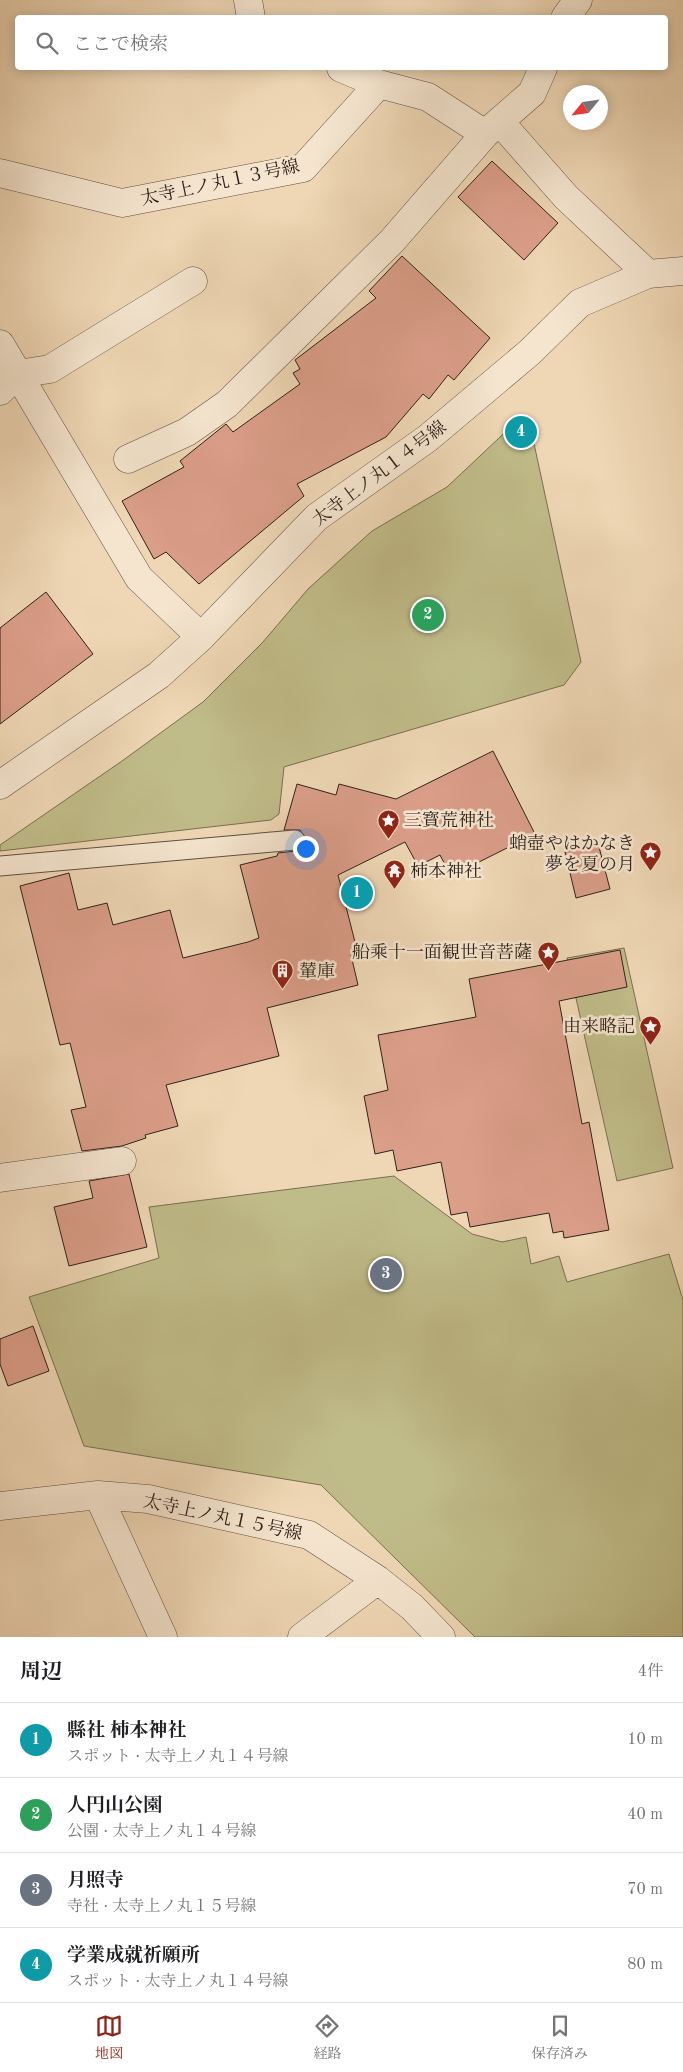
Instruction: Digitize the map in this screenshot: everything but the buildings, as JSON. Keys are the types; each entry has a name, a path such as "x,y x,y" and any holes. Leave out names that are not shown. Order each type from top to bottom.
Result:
{"street":[{"path":"248,0 250,15"},
{"path":"567,15 578,0"},
{"path":"346,70 379,84 428,97 493,128 648,274"},
{"path":"128,459 187,432 227,404 392,241 493,128 532,93 542,70"},
{"name":"太寺上ノ丸１３号線","path":"0,173 122,203 303,168 379,84"},
{"name":"太寺上ノ丸１４号線","path":"0,785 158,675 201,637 317,517 428,438 530,352 580,303 648,274 683,271"},
{"path":"9,383 50,369 193,281"},
{"path":"0,344 9,383 139,578 201,637"},
{"path":"0,1178 122,1161"},
{"path":"98,1495 164,1637"},
{"name":"太寺上ノ丸１５号線","path":"0,1506 98,1495 148,1499 309,1535 378,1580 412,1606 442,1637"},
{"path":"302,1637 378,1580"}],"lane":[{"path":"0,866 295,840"}],"shaded area":[{"path":"515,423 530,425 581,662 564,685 284,767 279,814 271,820 0,851 0,845 122,761 203,702 263,642 308,589 372,531 447,487"},
{"path":"624,948 673,1168 617,1181 567,958"},
{"path":"394,1176 472,1234 502,1242 526,1237 531,1264 559,1256 567,1282 669,1254 683,1300 683,1637 475,1637 321,1485 84,1446 29,1297 159,1258 149,1207"}],"place":[{"name":"学業成就祈願所","path":"521,432"},
{"name":"人円山公園","path":"428,615"},
{"name":"三寳荒神社","path":"388,839"},
{"name":"蛸壺やはかなき 夢を夏の月","path":"651,872"},
{"name":"柿本神社","path":"394,890"},
{"name":"縣社 柿本神社","path":"357,893"},
{"name":"船乘十一面観世音菩薩","path":"548,971"},
{"name":"輦庫","path":"283,990"},
{"name":"由来略記","path":"651,1045"},
{"name":"月照寺","path":"386,1274"}]}
